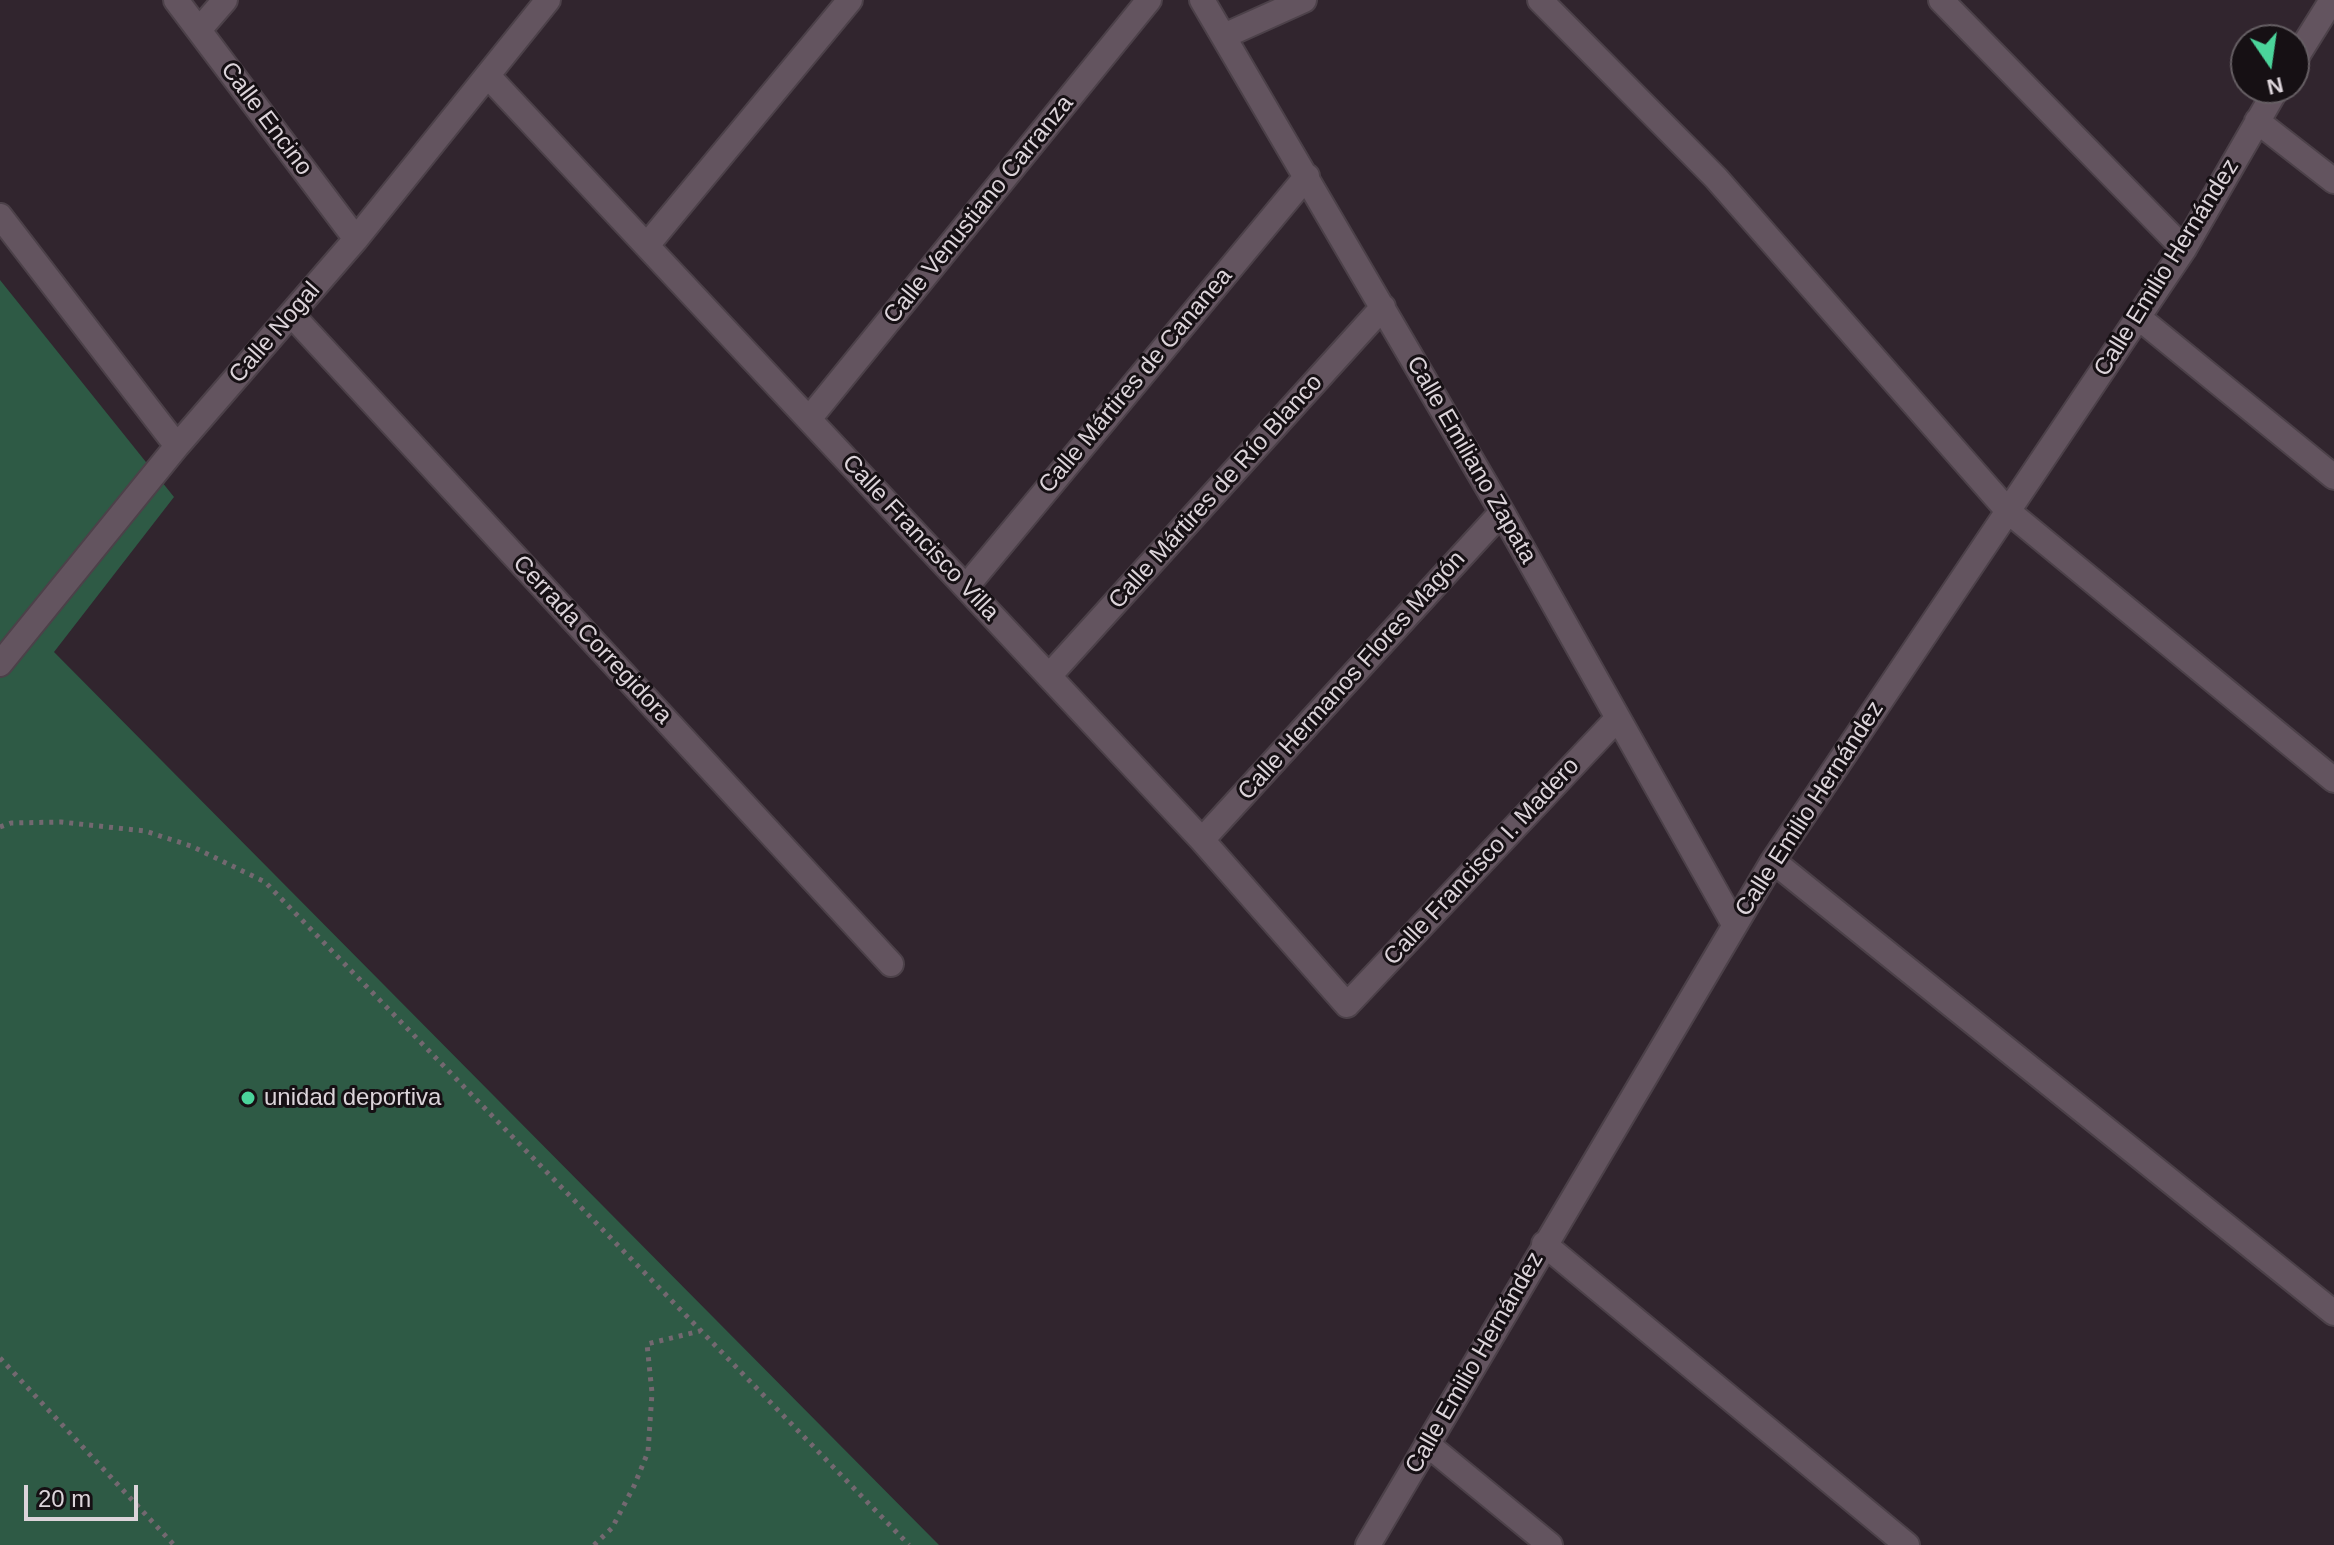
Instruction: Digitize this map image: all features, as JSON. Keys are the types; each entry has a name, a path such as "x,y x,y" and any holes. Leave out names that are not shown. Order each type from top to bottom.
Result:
{"street":[{"name":"Calle Encino","path":"176,0 356,239"},
{"path":"199,30 225,0"},
{"name":"Calle Nogal","path":"0,664 177,446 356,239 548,0"},
{"path":"648,244 850,0"},
{"name":"Calle Venustiano Carranza","path":"809,419 1149,0"},
{"name":"Calle Emiliano Zapata","path":"1202,0 1502,512 1734,924"},
{"path":"1224,36 1304,0"},
{"path":"1540,0 1716,178 2009,512 2334,780"},
{"path":"1941,0 2184,249"},
{"path":"2310,35 2332,0"},
{"name":"Calle Francisco Villa","path":"488,76 1202,840 1347,1005"},
{"name":"Calle Emilio Hernández","path":"1368,1545 1773,861 2184,249 2267,104"},
{"path":"2257,121 2334,181"},
{"name":"Calle Mártires de Cananea","path":"966,587 1307,176"},
{"path":"0,216 177,446"},
{"name":"Calle Mártires de Río Blanco","path":"1049,676 1383,307"},
{"name":"Cerrada Corregidora","path":"292,315 891,964"},
{"path":"2138,317 2334,477"},
{"name":"Calle Hermanos Flores Magón","path":"1202,840 1502,512"},
{"name":"Calle Francisco I. Madero","path":"1347,1005 1617,719"},
{"path":"1773,861 2334,1313"},
{"path":"1544,1244 1907,1545"},
{"path":"1427,1444 1550,1545"}],"path":[{"path":"0,827 11,823 61,822 145,831 191,846 265,882 909,1545"},
{"path":"594,1545 612,1528 648,1452 652,1393 647,1344 700,1330"},
{"path":"0,1358 174,1545"}],"green space":[{"name":"unidad deportiva","path":"0,280 174,497 54,652 939,1545 0,1545"}],"place":[{"name":"unidad deportiva","path":"248,1098"}]}
